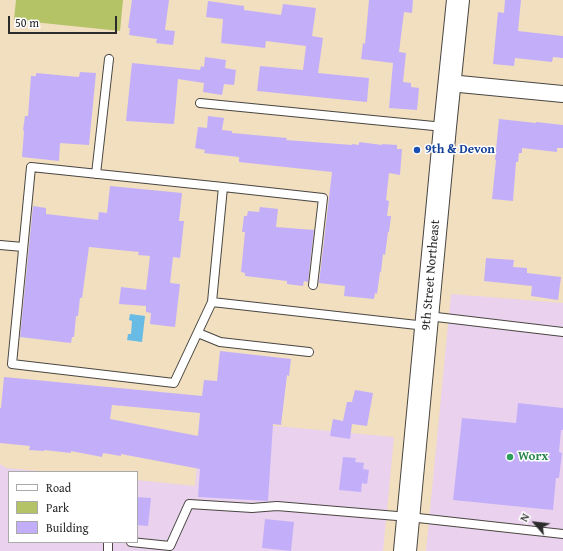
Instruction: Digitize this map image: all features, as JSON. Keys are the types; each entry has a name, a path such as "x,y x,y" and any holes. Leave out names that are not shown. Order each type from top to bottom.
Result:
{"main road":[{"name":"9th Street Northeast","path":"405,551 458,0"}],"street":[{"path":"449,83 563,94"}],"lane":[{"path":"96,174 109,59"},
{"path":"200,103 445,127"},
{"path":"223,187 212,302 174,383 12,364 31,167 223,187 323,198 313,285"},
{"path":"0,245 23,247"},
{"path":"212,302 563,332"},
{"path":"198,332 220,342 309,352"},
{"path":"136,543 169,549 188,504 252,508 277,506 409,517 563,534"}],"shaded area":[{"path":"451,294 563,303 563,551 426,551"},
{"path":"201,419 394,437 383,551 0,551 0,464 6,468 39,471 8,471 8,543 138,543 138,480 195,486"}],"green space":[{"path":"16,0 123,0 120,31 14,20"}],"water":[{"path":"130,314 145,316 142,342 127,340 128,334 131,334 132,321 129,320"}],"building":[{"path":"132,0 169,0 165,30 175,31 173,45 156,43 157,39 129,35 130,28 128,28"},
{"path":"369,0 413,0 412,13 404,12 399,52 406,53 403,82 411,83 411,87 419,88 417,110 389,108 393,63 361,59 363,43 365,44"},
{"path":"505,0 521,0 518,31 563,36 563,58 553,57 552,62 515,58 514,66 493,64 498,12 504,13"},
{"path":"208,1 244,6 244,10 281,15 283,4 316,8 312,36 323,38 318,73 369,78 367,102 257,91 260,66 303,70 306,46 266,41 265,48 221,43 223,19 206,17"},
{"path":"205,57 226,60 225,68 236,70 234,85 224,84 222,95 203,92 204,83 178,79 174,124 126,121 132,63 200,70 201,66 204,67"},
{"path":"80,72 96,73 89,145 60,143 59,161 22,157 23,130 25,116 28,116 31,76 36,76 36,73 79,77"},
{"path":"208,116 224,118 222,130 232,131 232,133 287,138 286,140 352,145 359,145 359,142 397,145 397,149 402,149 400,175 389,173 386,200 389,201 387,216 391,216 385,255 383,254 377,294 375,293 374,299 344,296 345,286 319,283 332,172 239,162 239,157 204,153 205,150 195,148 198,127 207,128"},
{"path":"499,119 563,125 563,148 557,148 557,152 522,148 522,153 519,153 518,162 516,162 513,201 492,199"},
{"path":"110,186 182,193 179,221 184,221 180,258 173,257 170,283 180,284 175,327 150,324 151,313 146,312 146,306 119,304 121,287 146,290 150,256 138,255 139,252 89,247 82,298 80,298 78,316 76,316 74,337 72,337 71,343 20,337 33,206 46,208 46,214 98,220 99,212 107,213"},
{"path":"260,207 278,209 276,227 314,230 308,282 304,281 303,286 287,284 287,281 245,276 245,273 241,272 245,232 242,232 244,216 247,216 248,211 259,212"},
{"path":"486,258 514,260 513,267 527,268 527,273 561,277 558,300 531,296 532,286 484,281"},
{"path":"220,351 291,359 289,376 287,375 281,425 273,424 268,501 198,497 200,469 121,454 121,456 103,453 102,457 71,451 71,453 29,450 30,446 0,443 0,408 4,377 202,396 204,380 217,381","holes":["112,405 200,413 198,436 110,419"]},
{"path":"355,390 373,393 367,426 352,424 350,439 330,436 333,419 343,421 347,402 352,402"},
{"name":"Worx","path":"518,403 563,408 563,430 561,430 559,452 562,453 559,478 556,478 553,510 453,500 462,418 516,423"},
{"path":"343,457 356,458 355,462 364,463 363,469 369,470 367,484 362,483 361,492 339,490"},
{"path":"138,497 151,498 148,526 138,525"},
{"path":"265,519 294,522 291,551 262,548"}],"place":[{"name":"9th & Devon","path":"417,150"},
{"name":"Worx","path":"510,457"}]}
